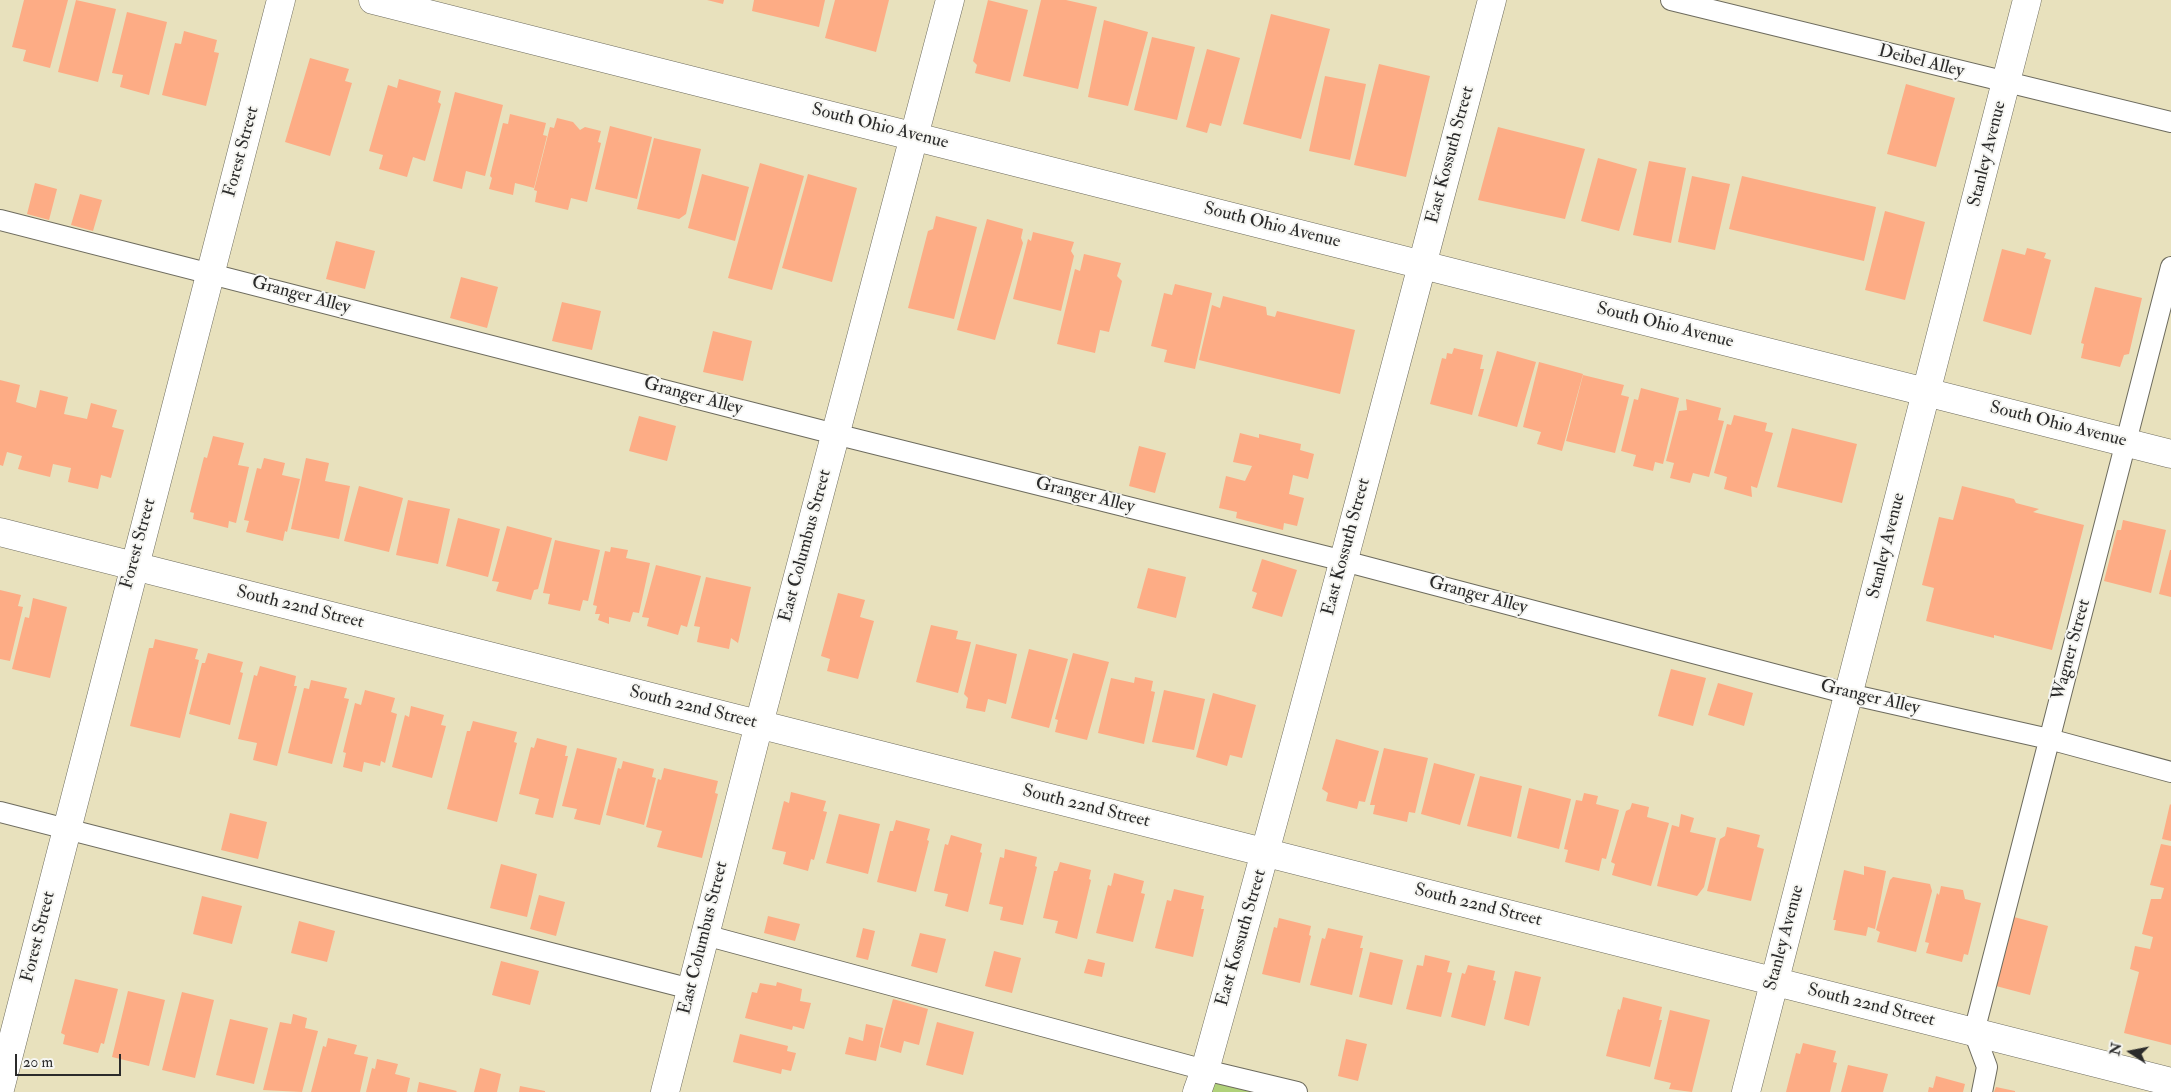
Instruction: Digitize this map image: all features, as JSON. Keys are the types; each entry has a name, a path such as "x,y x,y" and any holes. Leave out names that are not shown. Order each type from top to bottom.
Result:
{"street":[{"name":"Forest Street","path":"0,1090 66,828 282,0"},
{"name":"South Ohio Avenue","path":"373,0 2171,454"},
{"name":"East Columbus Street","path":"665,1092 758,724 950,0"},
{"name":"East Kossuth Street","path":"1201,1081 1266,852 1492,0"},
{"name":"Stanley Avenue","path":"1746,1092 2027,0"},
{"name":"South 22nd Street","path":"0,532 2171,1082"},
{"path":"0,1090 7,1092"}],"lane":[{"name":"Deibel Alley","path":"1672,0 2171,122"},
{"name":"Granger Alley","path":"0,220 211,272 835,434 1344,561 1849,694 2049,740 2171,772"},
{"name":"Wagner Street","path":"1974,1032 2171,267"},
{"path":"0,812 691,988"},
{"path":"705,935 1201,1081 1297,1092"},
{"path":"1974,1032 1987,1067 1982,1092"}],"green space":[{"path":"1214,1079 1267,1092 1210,1092"}],"building":[{"path":"24,0 68,0 50,68 23,61 26,50 12,47"},
{"path":"76,0 116,9 98,82 58,72"},
{"path":"707,0 724,0 723,4"},
{"path":"754,0 825,0 819,27 752,11"},
{"path":"835,0 889,0 876,52 825,38"},
{"path":"988,0 1028,10 1010,82 975,73 977,65 973,61"},
{"path":"1041,0 1066,0 1097,7 1078,89 1023,76"},
{"path":"127,12 167,22 149,95 120,87 123,75 112,73"},
{"path":"1271,14 1330,29 1301,139 1243,124"},
{"path":"1104,20 1148,32 1128,106 1088,97"},
{"path":"184,31 217,40 214,52 219,53 206,106 162,95 175,43 181,44"},
{"path":"1152,37 1195,47 1177,120 1134,110"},
{"path":"1207,49 1240,58 1221,126 1210,123 1207,133 1186,127"},
{"path":"310,58 349,69 345,81 352,83 330,156 285,142"},
{"path":"1379,64 1430,76 1406,177 1354,165"},
{"path":"1325,76 1366,84 1350,160 1309,151"},
{"path":"399,79 441,91 438,102 441,104 425,161 413,157 407,177 379,169 383,155 369,151 388,85 397,88"},
{"path":"1906,84 1955,98 1936,167 1887,154"},
{"path":"455,92 503,105 485,176 466,171 462,189 433,181"},
{"path":"510,114 546,123 543,135 547,136 534,188 515,183 513,195 489,189 492,178 490,176 503,123 508,124"},
{"path":"557,118 573,122 580,130 585,127 601,131 598,142 601,143 587,202 571,198 568,210 535,202 537,191 534,190 550,127 554,128"},
{"path":"610,126 652,137 637,199 595,189"},
{"path":"1498,127 1585,149 1565,219 1478,200"},
{"path":"654,138 701,149 686,214 679,219 637,209"},
{"path":"1598,158 1637,169 1619,231 1581,221"},
{"path":"1649,161 1686,168 1671,243 1633,235"},
{"path":"760,163 804,176 772,290 728,278"},
{"path":"702,174 749,187 735,241 688,228"},
{"path":"808,174 857,188 832,282 782,268"},
{"path":"1692,176 1730,184 1715,250 1678,242"},
{"path":"1742,176 1876,207 1864,261 1729,229"},
{"path":"35,183 57,189 49,220 27,214"},
{"path":"80,194 102,200 93,231 71,225"},
{"path":"1885,211 1925,222 1905,300 1865,290"},
{"path":"936,216 977,227 954,319 908,308 928,231 933,229"},
{"path":"987,219 1023,229 1021,238 1023,243 995,340 957,330"},
{"path":"1033,232 1074,242 1071,251 1074,256 1061,311 1013,299 1028,239 1031,241"},
{"path":"336,241 375,251 365,289 326,279"},
{"path":"2027,248 2046,253 2044,258 2051,260 2031,335 1983,321 2002,249 2025,255"},
{"path":"1084,254 1121,263 1117,276 1122,281 1109,332 1100,330 1095,353 1057,344 1075,269 1080,271"},
{"path":"461,277 498,287 487,328 450,318"},
{"path":"1175,284 1212,293 1195,369 1164,362 1167,350 1151,346 1164,293 1172,295"},
{"path":"2095,287 2142,298 2129,354 2124,355 2120,367 2081,358 2084,344 2081,343"},
{"path":"1223,296 1266,307 1267,315 1275,317 1277,311 1355,330 1340,394 1199,360 1212,305 1220,308"},
{"path":"562,302 601,311 592,350 552,341"},
{"path":"713,331 752,341 743,381 703,372"},
{"path":"1454,348 1483,355 1480,369 1484,369 1472,415 1430,404 1442,358 1446,359 1447,353 1452,354"},
{"path":"1497,351 1536,362 1517,427 1478,416"},
{"path":"1539,362 1583,374 1562,451 1537,444 1541,432 1523,427"},
{"path":"1583,375 1624,385 1621,395 1629,397 1615,453 1566,441"},
{"path":"0,380 20,385 16,402 36,408 40,390 68,397 64,414 87,419 91,403 117,410 112,427 124,430 111,478 101,475 98,489 68,482 71,468 53,464 50,477 18,469 22,456 7,452 3,466 0,465"},
{"path":"1641,388 1679,398 1663,464 1655,462 1653,471 1633,466 1636,455 1621,451 1634,399 1638,400"},
{"path":"1686,399 1721,408 1718,420 1724,421 1709,477 1693,473 1690,483 1670,478 1674,463 1666,461 1679,411 1687,410"},
{"path":"1734,415 1767,423 1765,431 1773,433 1757,488 1751,486 1752,497 1724,489 1727,477 1714,473 1727,424 1731,425"},
{"path":"639,416 676,426 667,461 629,451"},
{"path":"1792,428 1857,444 1842,503 1777,487"},
{"path":"1240,433 1259,438 1259,434 1301,444 1300,450 1314,454 1308,479 1293,475 1289,494 1304,498 1297,526 1284,523 1283,530 1236,518 1237,512 1219,508 1226,476 1245,481 1252,466 1233,462"},
{"path":"213,436 244,443 238,465 249,467 236,523 229,521 228,528 193,519 194,513 190,512 204,457 207,458"},
{"path":"1139,446 1166,453 1155,493 1129,486"},
{"path":"264,458 285,463 282,475 300,479 283,541 246,532 249,521 244,520 257,468 261,469"},
{"path":"306,458 329,463 325,481 350,486 339,539 291,529"},
{"path":"359,486 403,498 389,552 344,541"},
{"path":"1962,486 2014,499 2016,503 2039,509 2033,512 2084,525 2052,650 1994,635 1994,638 1926,621 1934,588 1922,585 1939,517 1953,520"},
{"path":"408,500 450,509 438,564 396,555"},
{"path":"458,518 500,529 488,577 446,566"},
{"path":"2123,520 2166,530 2151,593 2104,581 2117,530 2121,530"},
{"path":"507,526 552,538 538,589 534,590 531,600 496,591 499,582 492,581"},
{"path":"555,540 600,550 588,601 583,600 580,611 548,604 550,594 543,593"},
{"path":"611,547 628,550 626,558 650,563 639,613 633,612 630,622 609,617 609,624 598,620 600,614 595,614 597,606 593,605 605,551 610,552"},
{"path":"2171,550 2171,597 2159,594"},
{"path":"1262,559 1297,570 1282,617 1252,608 1257,593 1252,591"},
{"path":"656,565 701,576 687,627 681,625 678,635 647,626 649,618 642,617"},
{"path":"1148,568 1186,577 1176,618 1137,608"},
{"path":"706,577 751,587 738,643 731,638 729,649 697,642 700,627 694,626"},
{"path":"0,590 21,595 18,606 23,607 10,661 0,659"},
{"path":"838,593 865,600 860,617 874,621 858,679 827,671 830,659 821,656"},
{"path":"33,598 67,607 50,678 12,669 25,617 29,618"},
{"path":"931,625 958,631 956,639 971,642 958,693 916,682"},
{"path":"155,639 198,649 195,659 199,660 180,738 130,726 149,648 153,648"},
{"path":"976,644 1017,654 1006,704 988,699 985,712 966,708 968,698 964,694"},
{"path":"1029,649 1068,659 1049,728 1011,718"},
{"path":"208,653 243,662 240,672 243,673 230,725 189,714 202,663 205,663"},
{"path":"1073,653 1109,662 1087,740 1055,732 1058,720 1055,719"},
{"path":"260,666 296,676 294,686 297,686 277,766 253,760 257,743 238,739 254,675 257,676"},
{"path":"1671,669 1706,678 1693,726 1658,716"},
{"path":"1135,677 1153,681 1151,691 1155,692 1144,744 1098,733 1111,678 1134,683"},
{"path":"311,680 347,688 344,698 349,699 332,764 288,753 304,688 309,689"},
{"path":"1718,683 1753,693 1744,726 1708,715"},
{"path":"365,690 395,698 391,712 397,714 385,763 381,761 380,766 364,762 362,772 343,767 346,753 343,752 355,703 361,705"},
{"path":"1164,690 1205,699 1194,750 1152,742"},
{"path":"1213,693 1256,705 1242,758 1230,755 1227,766 1196,757"},
{"path":"411,706 444,715 441,725 446,726 432,778 392,767 405,715 409,717"},
{"path":"473,721 517,732 514,742 517,743 497,822 447,809 467,731 470,731"},
{"path":"537,738 567,746 565,756 568,756 553,818 535,814 539,799 519,794 531,747 534,748"},
{"path":"1336,739 1379,751 1365,802 1359,801 1357,809 1326,801 1328,793 1322,789"},
{"path":"577,748 617,758 600,825 574,819 577,809 562,806"},
{"path":"1384,748 1428,758 1415,813 1409,812 1407,822 1373,814 1375,805 1370,805"},
{"path":"623,761 654,769 652,777 656,778 644,825 606,815 618,768 621,769"},
{"path":"1434,763 1475,774 1460,825 1421,814"},
{"path":"664,768 718,781 715,793 718,794 702,858 657,847 662,831 646,827 658,779 661,780"},
{"path":"1480,776 1522,786 1511,837 1467,826"},
{"path":"1529,788 1571,799 1559,849 1517,838"},
{"path":"791,792 826,801 823,811 827,812 814,860 811,859 808,871 783,864 786,852 772,849 784,801 789,803"},
{"path":"1584,793 1598,796 1596,804 1619,810 1606,859 1602,858 1599,871 1565,862 1568,850 1564,849 1576,800 1582,801"},
{"path":"1632,803 1649,807 1647,817 1669,823 1651,886 1612,875 1615,864 1611,862 1626,811 1630,809"},
{"path":"2171,805 2171,841 2162,839"},
{"path":"230,813 267,822 258,859 221,850"},
{"path":"839,814 880,824 868,874 826,863"},
{"path":"1681,814 1694,818 1690,832 1716,838 1704,887 1697,896 1657,886 1672,825 1679,827"},
{"path":"896,820 930,829 927,840 929,841 916,892 877,882 890,831 893,831"},
{"path":"1727,827 1760,835 1757,847 1764,849 1751,901 1707,891 1720,839 1725,836"},
{"path":"951,835 982,844 980,852 982,853 968,912 945,906 948,894 934,891 945,844 948,845"},
{"path":"2161,844 2171,846 2171,1045 2124,1033 2139,972 2130,969 2135,946 2150,949 2153,937 2142,934 2151,899 2161,899 2164,888 2150,885"},
{"path":"1005,849 1037,857 1035,866 1037,867 1023,925 1000,920 1003,907 989,904 1000,857 1004,858"},
{"path":"1060,862 1091,870 1089,879 1091,880 1077,939 1055,933 1058,921 1043,918 1054,871 1057,871"},
{"path":"501,864 537,874 527,917 490,908"},
{"path":"1864,866 1886,871 1875,929 1868,927 1866,936 1834,930 1836,920 1833,920 1844,870 1864,875"},
{"path":"1114,873 1144,881 1141,893 1145,894 1133,942 1096,933 1108,885 1111,886"},
{"path":"1893,877 1930,884 1932,891 1916,952 1877,942 1880,932 1876,930 1890,880"},
{"path":"1941,886 1963,890 1965,899 1981,903 1968,955 1964,954 1962,962 1926,953 1929,943 1925,942 1937,893 1939,895"},
{"path":"1174,889 1204,896 1201,909 1204,909 1193,957 1155,948 1167,900 1171,901"},
{"path":"539,895 565,902 556,936 530,929"},
{"path":"202,896 242,906 232,944 193,934"},
{"path":"768,916 800,924 795,941 764,933"},
{"path":"2014,917 2048,926 2030,995 1996,986"},
{"path":"1279,918 1311,926 1309,935 1311,936 1300,983 1262,974 1274,927 1277,928"},
{"path":"299,921 335,931 327,962 291,953"},
{"path":"863,928 875,931 868,960 856,957"},
{"path":"1328,928 1363,936 1360,948 1363,948 1352,995 1310,985 1322,938 1325,939"},
{"path":"920,933 946,939 937,973 911,966"},
{"path":"994,951 1021,958 1012,993 985,986"},
{"path":"1370,952 1403,960 1392,1005 1359,997"},
{"path":"1425,955 1450,961 1447,972 1452,973 1441,1017 1406,1009 1417,965 1423,966"},
{"path":"1088,959 1105,963 1102,977 1084,973"},
{"path":"501,961 539,971 530,1005 492,995"},
{"path":"1468,965 1495,971 1493,980 1496,981 1485,1026 1451,1017 1462,973 1465,974"},
{"path":"1515,971 1541,977 1529,1026 1504,1019"},
{"path":"75,979 118,989 104,1044 101,1043 98,1053 63,1044 65,1035 61,1033"},
{"path":"777,982 802,989 800,1001 811,1003 804,1029 793,1026 792,1030 745,1018 752,992 757,993 760,983 776,986"},
{"path":"128,991 165,1000 149,1066 112,1057"},
{"path":"182,992 214,1000 195,1078 162,1070"},
{"path":"1623,997 1662,1007 1659,1020 1662,1020 1650,1067 1606,1056"},
{"path":"893,999 928,1009 919,1045 904,1041 901,1053 880,1047"},
{"path":"1670,1010 1710,1020 1692,1092 1669,1089 1671,1083 1654,1079"},
{"path":"293,1014 307,1018 305,1028 318,1031 302,1092 263,1090 280,1022 291,1024"},
{"path":"230,1019 268,1028 254,1084 216,1075"},
{"path":"937,1022 974,1032 963,1075 926,1065"},
{"path":"866,1024 883,1028 876,1061 845,1054 849,1037 863,1041"},
{"path":"740,1034 788,1046 787,1051 796,1053 791,1071 782,1069 781,1074 733,1062"},
{"path":"328,1038 357,1045 354,1054 368,1057 360,1092 311,1092 323,1046 326,1047"},
{"path":"1346,1039 1367,1044 1358,1081 1338,1076"},
{"path":"1803,1043 1836,1051 1833,1062 1837,1063 1830,1092 1786,1092 1796,1053 1800,1054"},
{"path":"377,1059 398,1064 395,1074 410,1078 407,1092 366,1092 372,1068 375,1069"},
{"path":"1848,1065 1888,1074 1883,1092 1841,1092"},
{"path":"480,1068 501,1074 497,1092 474,1092"},
{"path":"1936,1076 1965,1084 1963,1092 1928,1092 1929,1087 1933,1088"},
{"path":"419,1082 457,1091 417,1092"},
{"path":"520,1086 545,1091 545,1092 519,1092"},
{"path":"1996,1087 2015,1091 2015,1092 1994,1092"}]}
